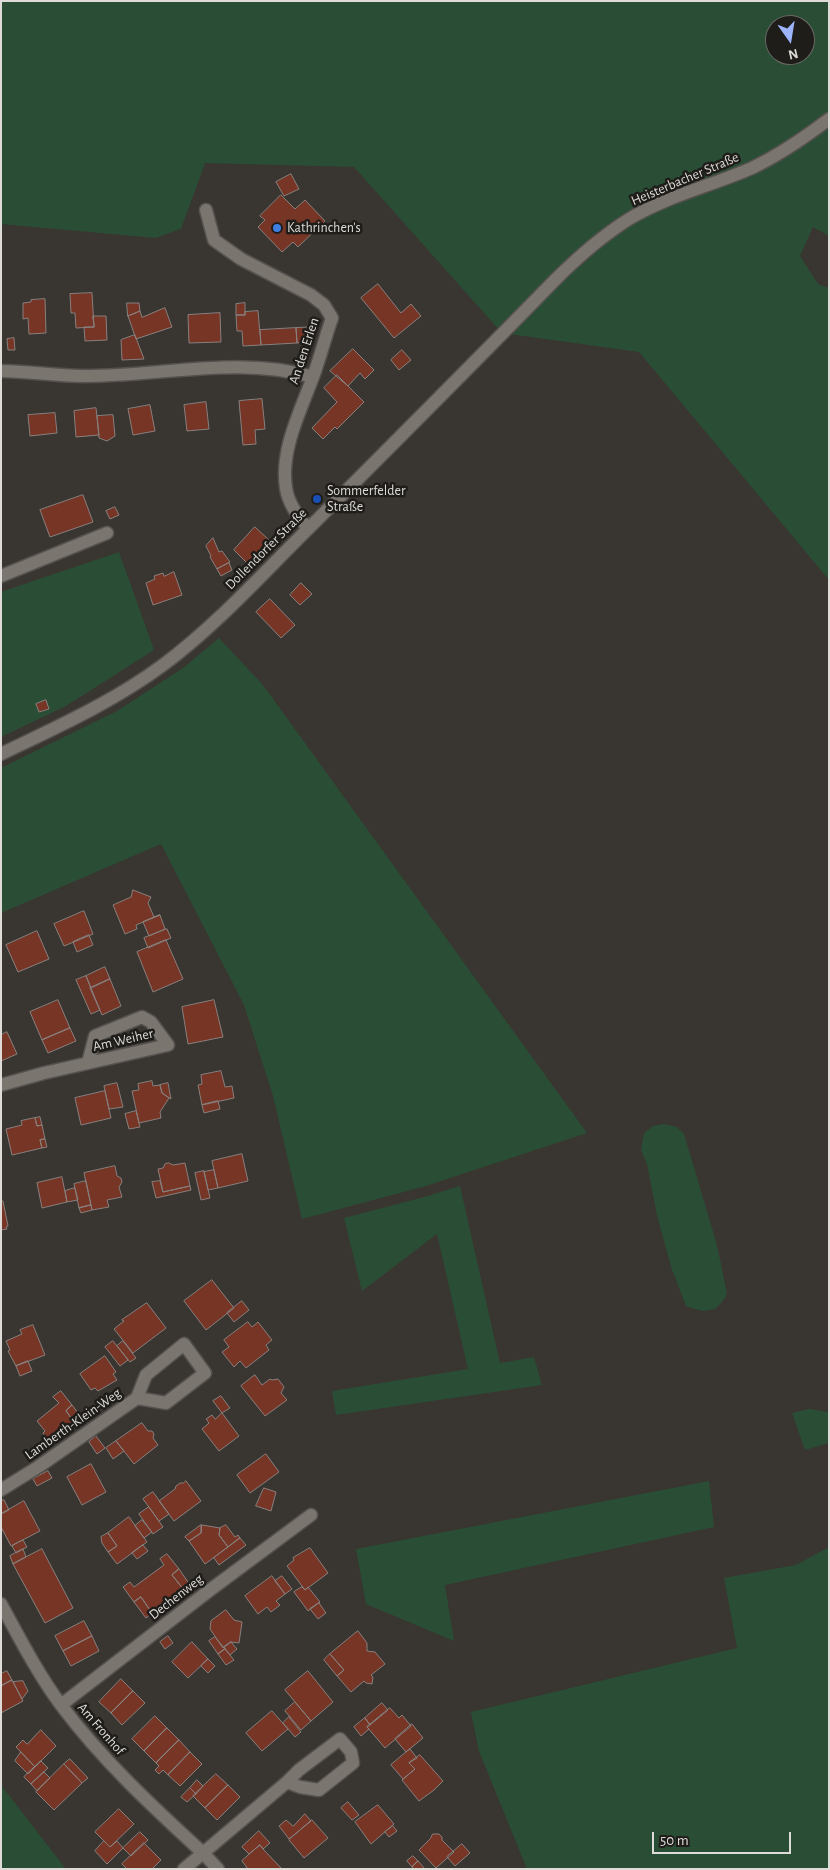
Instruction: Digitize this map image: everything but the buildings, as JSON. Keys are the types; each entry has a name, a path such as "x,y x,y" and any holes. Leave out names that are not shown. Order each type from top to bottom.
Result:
{"street":[{"name":"Heisterbacher Straße","path":"538,298 602,237 630,219 656,205 751,168 780,153 829,119"},
{"name":"An den Erlen","path":"206,210 214,240 241,259 311,295 329,312 332,318 297,420 285,468 286,490 293,506 308,528"},
{"name":"Dollendorfer Straße","path":"1,754 117,695 162,665 198,637 538,298"},
{"path":"1,371 81,376 204,368 265,368 289,370 313,377"},
{"path":"1,576 107,533"},
{"name":"Am Weiher","path":"1,1085 168,1045 150,1022 142,1017 96,1036 88,1063"},
{"name":"Lamberth-Klein-Weg","path":"1,1490 38,1467 136,1398 146,1375 184,1344 205,1373 166,1403 136,1398"},
{"name":"Dechenweg","path":"61,1705 311,1515"},
{"name":"Am Fronhof","path":"1,1604 26,1650 61,1705 100,1752 136,1790 218,1869"},
{"path":"184,1869 299,1770 340,1739 351,1752 353,1763 319,1790 300,1787 287,1782"}],"green space":[{"path":"1,1 829,1 829,236 813,227 800,256 818,284 829,288 829,580 639,352 502,333 354,167 205,163 181,229 156,238 1,224"},
{"path":"119,552 154,650 66,706 1,737 1,592"},
{"path":"219,638 263,685 587,1133 426,1186 302,1219 273,1096 244,1005 161,844 1,913 1,768 117,711 183,668"},
{"path":"664,1124 677,1127 684,1134 717,1245 727,1294 715,1309 702,1311 686,1306 671,1267 657,1215 647,1164 641,1150 644,1133 653,1126"},
{"path":"460,1186 500,1363 534,1357 542,1385 336,1415 332,1391 468,1369 437,1234 362,1291 344,1218"},
{"path":"809,1409 829,1412 829,1443 805,1450 792,1413"},
{"path":"709,1481 714,1527 445,1585 454,1641 366,1604 356,1549"},
{"path":"829,1547 829,1869 527,1869 479,1751 471,1712 737,1648 724,1578 796,1565"},
{"path":"1,1785 66,1869 1,1869"}],"place":[{"name":"Kathrinchen's","path":"277,228"},
{"name":"Sommerfelder Straße","path":"317,499"}]}
